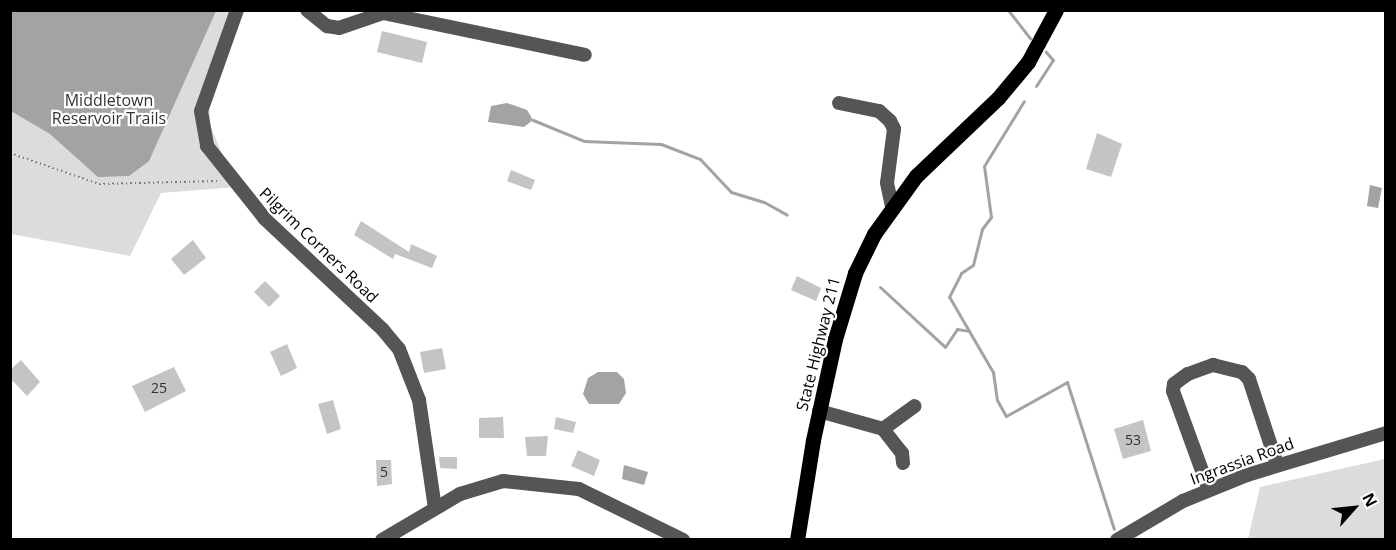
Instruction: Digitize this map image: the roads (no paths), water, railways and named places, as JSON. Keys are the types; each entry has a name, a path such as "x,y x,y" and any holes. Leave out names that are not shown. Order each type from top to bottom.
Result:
{"main road":[{"name":"State Highway 211","path":"797,540 819,411 855,273 892,206 916,176 998,98 1028,62 1056,10"}],"street":[{"name":"Pilgrim Corners Road","path":"237,10 201,111 207,146 232,181 265,219 399,349 419,400 435,507"},
{"path":"307,10 327,26 339,28 368,13 383,13 585,55"},
{"path":"839,104 879,111 890,121 894,129 887,183 892,206"},
{"path":"1209,490 1173,391 1174,384 1188,374 1213,365 1242,372 1249,380 1277,464"},
{"path":"883,429 915,406"},
{"path":"819,411 883,429 902,453 903,463"},
{"name":"Ingrassia Road","path":"1117,540 1138,534 1209,490 1277,464 1386,433"},
{"path":"382,540 435,507 477,487 503,481 548,483 579,489 612,503 683,540"}],"waterway":[{"path":"1008,10 1030,38"},
{"path":"1036,86 1053,60 1046,52"},
{"path":"969,331 949,297 961,273 973,265 982,229 991,217 984,166 1024,101"},
{"path":"533,120 584,141 661,144 700,159 731,192 764,202 787,215"},
{"path":"880,287 945,347 957,329 969,331 993,372 997,400 1006,416 1067,382 1114,529"}],"park label":[{"name":"Middletown Reservoir Trails","path":"109,109"}]}
